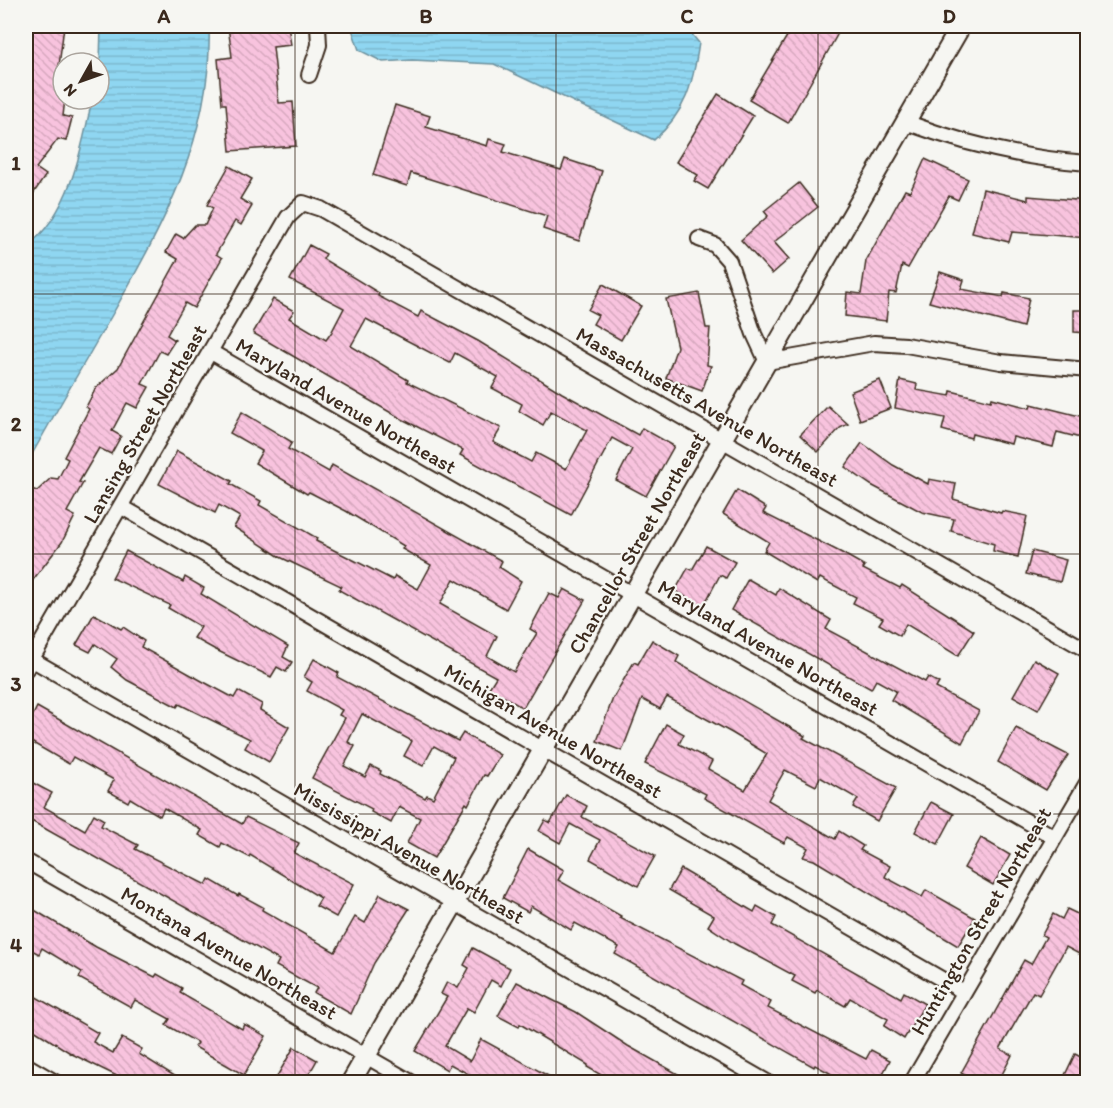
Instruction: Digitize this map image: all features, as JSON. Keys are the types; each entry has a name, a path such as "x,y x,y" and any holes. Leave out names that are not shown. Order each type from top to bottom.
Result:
{"street":[{"path":"309,75 319,45 318,26"},
{"name":"Chancellor Street Northeast","path":"351,1083 904,122 962,26"},
{"path":"904,122 956,141 1003,153 1049,161 1088,163"},
{"name":"Lansing Street Northeast","path":"27,663 122,507 288,217 303,203"},
{"name":"Massachusetts Avenue Northeast","path":"303,203 321,209 1088,651"},
{"path":"699,239 716,245 729,261 744,308 767,362 874,343 906,345 1001,362 1088,369"},
{"name":"Maryland Avenue Northeast","path":"211,352 1054,837"},
{"name":"Michigan Avenue Northeast","path":"122,507 964,992"},
{"name":"Mississippi Avenue Northeast","path":"27,663 454,903 766,1083"},
{"name":"Huntington Street Northeast","path":"912,1083 1088,781"},
{"name":"Montana Avenue Northeast","path":"26,861 411,1083"},
{"path":"26,1065 55,1083"}],"water":[{"path":"101,26 209,26 208,66 203,104 182,177 150,246 26,465 26,247 41,234 63,200 78,160 90,111 111,111 111,51 100,51"},
{"path":"351,26 685,26 699,43 691,84 681,108 654,140 494,64 412,60 383,62 359,50"}],"building":[{"path":"26,26 64,26 61,51 51,51 51,111 64,111 63,116 72,118 66,141 58,139 36,168 46,175 33,194 26,189"},
{"path":"228,26 288,26 291,45 273,47 279,103 293,102 296,146 230,151 226,104 222,104 218,59 232,57"},
{"path":"793,26 842,26 788,123 749,100"},
{"path":"718,94 753,116 708,189 694,181 698,175 676,162"},
{"path":"395,105 430,116 426,127 487,146 489,139 506,144 503,152 561,170 565,159 602,171 579,241 543,229 547,216 411,173 407,186 373,175"},
{"path":"925,159 968,179 958,200 949,196 908,268 902,265 896,293 889,292 886,321 845,316 847,292 861,294 866,261 905,190 910,192"},
{"path":"229,166 252,179 240,199 252,206 241,225 235,221 216,254 222,258 194,308 185,303 167,335 175,340 166,354 160,351 142,384 149,387 137,408 127,403 112,431 121,436 111,454 99,448 79,482 83,483 67,512 75,516 62,542 26,589 26,498 31,489 37,491 51,478 58,479 68,459 64,457 89,409 86,407 96,388 118,368 178,259 166,252 176,234 183,238 195,225 205,225 213,208 207,205"},
{"path":"799,183 818,207 774,242 789,259 772,274 741,240 768,216 764,211"},
{"path":"983,189 1028,200 1028,196 1088,201 1088,238 1012,232 1009,242 972,233"},
{"path":"309,245 326,254 323,259 379,293 378,296 418,317 421,311 478,341 562,393 638,435 642,428 674,446 646,496 616,480 632,449 612,438 571,515 460,455 463,450 400,418 253,333 273,299 294,311 289,318 326,340 331,333 344,308 290,280","holes":["366,319 450,363 455,353 498,377 492,388 522,404 519,411 543,425 551,411 587,430 566,469 536,453 531,462 493,442 501,428 407,382 408,380 351,346"]},
{"path":"940,272 964,280 961,289 1003,297 1004,293 1029,298 1023,327 929,302"},
{"path":"603,284 641,306 621,340 593,324 598,315 588,310"},
{"path":"699,293 706,328 710,328 707,365 711,366 702,391 666,378 677,347 666,299"},
{"path":"1074,310 1088,310 1088,333 1074,332"},
{"path":"880,380 891,408 860,420 850,392"},
{"path":"900,380 917,384 916,390 950,396 951,391 1030,408 1031,404 1088,418 1088,440 1057,432 1053,447 1013,437 1011,444 972,434 971,438 942,430 945,418 895,408"},
{"path":"828,406 848,424 840,428 818,452 800,435"},
{"path":"242,412 292,442 288,449 329,472 332,465 502,561 499,567 521,581 506,609 454,579 440,604 497,636 487,656 514,672 537,633 530,629 549,593 559,598 564,589 585,600 523,708 489,688 496,677 339,590 341,586 280,557 234,527 240,517 219,505 215,513 159,484 177,451 232,481 230,484 261,501 259,505 317,538 316,541 393,580 395,576 418,589 431,565 402,549 404,546 346,511 309,492 307,494 255,463 262,451 230,433"},
{"path":"862,443 893,465 928,484 929,479 956,484 953,499 1001,513 1002,511 1027,516 1018,557 993,551 994,544 951,531 954,519 922,512 871,485 845,467"},
{"path":"737,490 766,508 763,513 842,553 865,566 863,569 900,588 902,585 974,631 958,656 906,624 900,636 879,624 883,618 853,603 856,597 820,578 817,583 764,551 769,542 723,514"},
{"path":"706,546 735,562 726,578 720,575 703,607 675,591 688,568 692,570"},
{"path":"126,551 183,582 185,577 204,588 201,594 288,646 283,657 292,662 286,672 277,667 271,677 214,649 194,638 201,627 168,608 170,605 112,578"},
{"path":"1032,551 1066,560 1060,582 1026,574"},
{"path":"748,579 776,595 779,588 831,620 826,629 925,682 928,677 939,683 936,688 979,711 962,743 891,700 896,691 876,680 871,689 731,610"},
{"path":"94,614 121,629 123,627 144,641 141,647 202,681 234,698 238,691 262,704 260,710 289,727 269,762 245,748 250,739 179,704 177,707 127,680 111,667 117,659 95,644 90,652 76,645"},
{"path":"652,640 679,656 676,662 805,736 803,738 896,788 877,821 853,807 858,799 820,777 816,786 785,770 768,800 835,839 839,831 863,846 860,850 890,866 885,877 922,897 926,890 975,918 958,946 814,860 803,857 808,848 788,837 784,843 704,798 706,794 645,764 666,724 684,734 679,744 712,761 708,769 745,790 767,754 732,733 667,697 660,709 642,699 622,751 597,741 613,698 634,662 638,664"},
{"path":"314,659 339,673 337,677 458,741 463,733 500,755 487,776 484,775 468,805 466,803 434,858 407,843 420,818 399,807 391,823 371,812 372,809 312,778 345,718 339,715 342,710 307,691 312,682 304,677","holes":["362,714 412,741 404,756 423,766 434,746 454,757 433,798 427,795 425,798 380,774 381,771 371,766 365,777 344,766 355,746 348,742"]},
{"path":"1034,659 1059,673 1038,710 1013,696"},
{"path":"37,707 242,824 246,817 299,843 294,853 354,884 336,917 316,906 321,898 250,855 249,857 222,843 220,847 199,835 202,830 164,808 160,816 130,798 128,802 108,791 114,780 73,757 69,764 26,739 26,729"},
{"path":"1016,728 1068,755 1046,790 998,762"},
{"path":"31,782 52,793 44,807 85,830 94,814 104,820 101,826 138,845 135,849 206,885 209,879 238,896 239,894 263,907 262,910 335,952 355,917 365,923 380,894 409,909 374,963 351,1014 314,993 317,988 276,966 279,960 26,818 26,792"},
{"path":"566,795 587,806 582,817 655,856 638,886 590,859 600,840 570,824 560,843 539,831 545,820 550,823"},
{"path":"931,802 954,814 938,844 915,832"},
{"path":"981,838 1010,855 993,885 964,868"},
{"path":"528,849 564,870 558,880 621,916 620,918 742,981 740,985 771,1002 768,1008 866,1059 871,1050 890,1060 878,1083 848,1083 815,1065 814,1067 615,954 619,947 575,923 571,930 531,906 528,912 503,898"},
{"path":"681,869 754,912 757,906 776,917 772,925 901,998 904,992 925,1004 904,1039 884,1026 888,1019 850,998 845,1006 817,990 815,993 792,981 795,976 735,944 708,926 714,916 669,890"},
{"path":"26,905 96,947 155,977 157,974 182,988 180,993 242,1029 244,1024 266,1036 244,1075 195,1047 198,1043 166,1025 170,1019 135,1000 131,1007 79,978 82,972 42,948 39,954 26,947"},
{"path":"1067,909 1088,919 1088,938 1079,954 1066,947 1039,995 1033,992 1000,1049 1012,1055 998,1082 987,1076 984,1083 978,1083 961,1073 1024,960 1031,964 1046,937 1042,935 1053,914 1062,919"},
{"path":"473,948 510,968 501,986 491,980 474,1012 467,1008 445,1046 470,1061 481,1039 561,1083 485,1083 450,1064 447,1070 415,1051 447,997 441,994 447,982 458,988 469,968 464,965"},
{"path":"517,982 576,1012 628,1046 694,1083 615,1083 520,1024 519,1027 498,1016"},
{"path":"26,991 98,1033 93,1042 113,1053 122,1038 142,1049 139,1054 186,1083 131,1083 72,1054 26,1025"},
{"path":"294,1047 317,1060 304,1083 273,1083"},
{"path":"1075,1054 1088,1061 1088,1083 1079,1083 1065,1075"}]}
